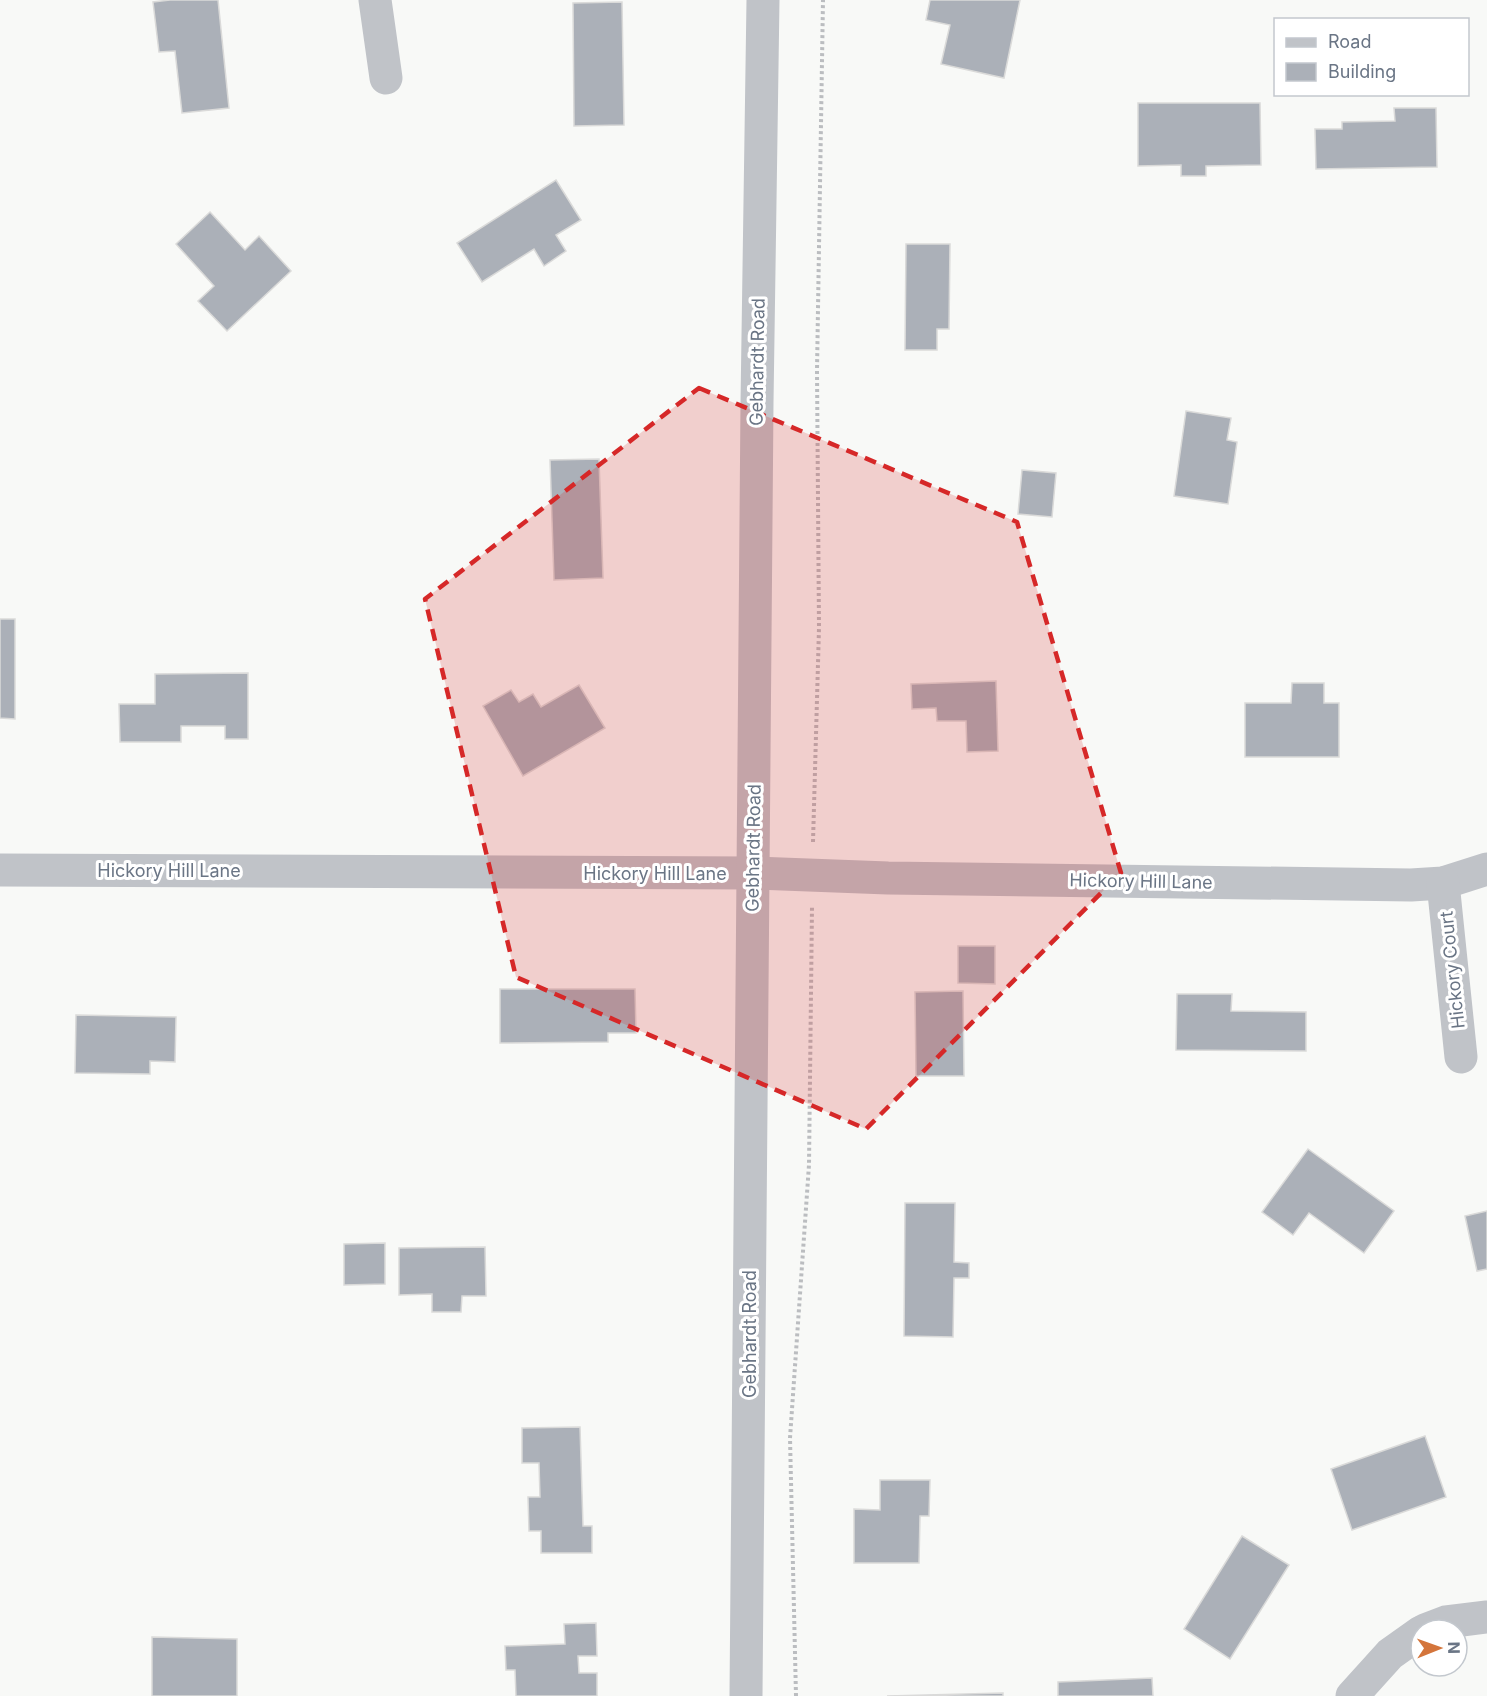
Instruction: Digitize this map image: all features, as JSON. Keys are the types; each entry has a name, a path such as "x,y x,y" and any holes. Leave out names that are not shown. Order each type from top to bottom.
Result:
{"street":[{"path":"375,0 386,78"},
{"name":"Gebhardt Road","path":"746,1696 763,0"},
{"name":"Hickory Hill Lane","path":"0,870 753,873 888,878 1411,885 1443,883 1487,869"},
{"name":"Hickory Court","path":"1443,883 1461,1057"},
{"path":"1469,1619 1487,1617"},
{"path":"1352,1696 1390,1654 1409,1641"}],"highlighted area":[{"path":"699,388 1017,522 1121,873 866,1129 516,977 425,599"}],"building":[{"path":"218,0 229,108 182,113 175,51 159,52 153,2"},
{"path":"930,0 1020,0 1004,78 941,64 950,25 926,20"},
{"path":"622,2 624,125 574,126 573,3"},
{"path":"1138,103 1260,103 1261,165 1206,166 1206,176 1181,176 1181,165 1138,166"},
{"path":"1394,108 1436,108 1437,167 1316,169 1315,129 1342,129 1342,122 1395,121"},
{"path":"556,180 581,220 556,235 566,251 544,266 534,249 482,282 457,243"},
{"path":"210,212 245,250 259,236 291,271 227,331 198,301 214,286 176,244"},
{"path":"906,244 950,244 949,329 937,329 937,350 905,350"},
{"path":"1186,411 1231,418 1227,440 1237,442 1228,504 1174,496"},
{"path":"599,459 603,578 554,580 550,460"},
{"path":"1022,470 1056,473 1052,517 1018,514"},
{"path":"0,619 15,619 15,719 0,718"},
{"path":"248,673 248,739 225,739 225,726 181,726 181,742 120,742 119,704 155,704 155,674"},
{"path":"996,681 998,751 967,752 966,721 937,721 936,708 912,709 911,684"},
{"path":"1292,683 1324,683 1324,703 1339,703 1339,757 1245,757 1245,703 1291,703"},
{"path":"579,685 605,728 523,776 483,706 511,690 519,702 533,694 541,707"},
{"path":"958,946 995,946 995,984 958,983"},
{"path":"500,989 635,989 636,1033 608,1033 608,1042 500,1043"},
{"path":"963,991 964,1076 916,1076 915,992"},
{"path":"1177,994 1232,994 1231,1011 1306,1012 1306,1051 1176,1050"},
{"path":"76,1015 176,1017 175,1062 150,1061 150,1074 75,1073"},
{"path":"1308,1149 1394,1211 1364,1253 1309,1213 1293,1235 1262,1212"},
{"path":"905,1203 955,1203 954,1262 969,1263 969,1278 954,1278 953,1337 904,1336"},
{"path":"1487,1211 1487,1269 1477,1271 1465,1216"},
{"path":"385,1243 385,1284 344,1285 344,1244"},
{"path":"485,1247 486,1296 462,1296 461,1312 432,1312 432,1294 399,1295 399,1248"},
{"path":"580,1427 583,1526 592,1526 592,1553 541,1553 541,1531 529,1531 528,1497 540,1497 539,1463 522,1463 522,1428"},
{"path":"1425,1436 1446,1497 1352,1530 1331,1469"},
{"path":"880,1480 930,1480 929,1516 920,1516 919,1563 854,1563 854,1509 880,1510"},
{"path":"1242,1536 1289,1565 1230,1659 1184,1629"},
{"path":"596,1623 597,1656 578,1656 579,1673 597,1673 597,1696 516,1696 515,1670 506,1670 505,1646 565,1644 564,1624"},
{"path":"152,1637 237,1639 237,1696 152,1696"},
{"path":"1152,1678 1153,1696 1058,1696 1058,1682"},
{"path":"1003,1693 1003,1696 887,1696"}]}
